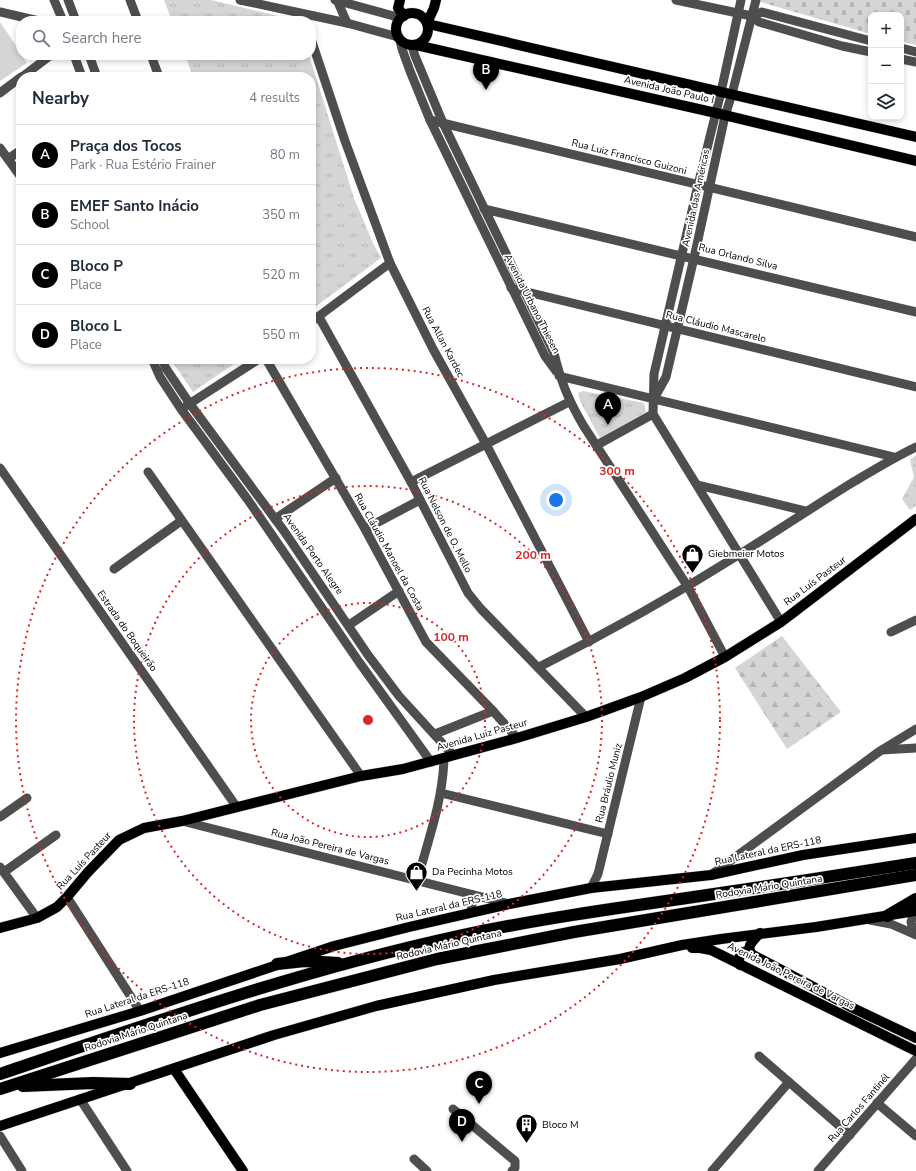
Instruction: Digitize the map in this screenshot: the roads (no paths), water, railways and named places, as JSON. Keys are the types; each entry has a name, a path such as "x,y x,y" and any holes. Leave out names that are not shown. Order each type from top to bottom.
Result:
{"highway":[{"name":"Rodovia Mário Quintana","path":"0,1074 267,986 348,963 457,936 555,918 916,863"},
{"name":"Rodovia Mário Quintana","path":"4,1088 260,1005 437,958 574,932 916,875"},
{"path":"887,916 916,907"},
{"path":"277,964 305,961 348,963"},
{"path":"4,1088 93,1083 130,1084"}],"main road":[{"path":"400,0 398,8 402,17"},
{"path":"428,24 436,0"},
{"path":"413,13 425,19 428,24 429,29 427,37 420,44 408,45 399,39 396,33 397,25 402,17 413,13"},
{"name":"Avenida João Paulo I","path":"428,24 916,137"},
{"name":"Avenida João Paulo I","path":"414,45 720,114 916,161"},
{"name":"Rua Luís Pasteur","path":"725,657 781,622 916,519"},
{"name":"Avenida Luiz Pasteur","path":"236,806 361,776 403,769 431,762 586,717 641,697 685,678 725,657"},
{"name":"Rua Luís Pasteur","path":"0,928 36,918 57,907 119,840 151,826 182,821 236,806"},
{"name":"Rua Lateral da ERS-118","path":"0,1053 140,1010 334,946 509,904 591,888 711,875 803,855 916,838"},
{"path":"0,1126 274,1035 376,1006 494,980 620,959 682,945 887,916"},
{"name":"Avenida João Pereira de Vargas","path":"760,933 749,947 749,951 753,955 855,1009 916,1038"},
{"name":"Avenida João Pereira de Vargas","path":"650,952 700,948 711,950 916,1051"},
{"path":"740,965 738,959 741,954 749,951"},
{"path":"850,1019 855,1009"},
{"path":"174,1069 243,1171"}],"street":[{"path":"54,0 61,16"},
{"path":"68,0 74,16"},
{"path":"130,0 136,16"},
{"path":"240,0 298,16"},
{"path":"336,0 347,23"},
{"path":"336,0 355,3 402,17"},
{"path":"676,0 752,16 762,12 868,40"},
{"name":"Avenida das Américas","path":"654,399 666,377 694,258 709,187 720,114 721,92 741,0"},
{"name":"Avenida das Américas","path":"653,414 654,374 698,184 720,114 732,94 756,0"},
{"path":"0,12 17,16"},
{"path":"752,16 759,22 842,46 868,51"},
{"path":"316,19 347,23 399,39"},
{"name":"Avenida Urbano Thiesen","path":"399,39 404,56 430,120 545,356 559,376"},
{"name":"Avenida Urbano Thiesen","path":"414,45 415,56 443,123 554,353 559,376"},
{"path":"904,49 916,52"},
{"name":"Rua Allan Kardec","path":"316,54 345,141 390,263 433,349 486,444 589,642"},
{"path":"28,72 44,60"},
{"path":"76,60 80,72"},
{"path":"91,60 96,72"},
{"path":"153,60 157,72"},
{"path":"904,60 916,62"},
{"path":"0,93 16,81"},
{"name":"Rua Luiz Francisco Guizoni","path":"430,120 916,237"},
{"path":"0,148 16,170"},
{"path":"8,159 16,153"},
{"name":"Rua Orlando Silva","path":"484,209 916,312"},
{"path":"316,318 390,263"},
{"name":"Rua Cláudio Mascarelo","path":"511,288 916,387"},
{"name":"Rua Nelson de O. Mello","path":"316,321 411,482 468,593 481,609 586,717"},
{"path":"155,364 160,377 181,409 248,500 359,662 431,762"},
{"name":"Avenida Porto Alegre","path":"164,364 190,404 313,572 368,655 399,696 435,734 448,757"},
{"path":"181,409 251,364"},
{"name":"Rua Cláudio Manoel da Costa","path":"269,364 365,529 426,642 517,738"},
{"path":"559,376 894,457"},
{"path":"559,376 569,402 688,586 725,657"},
{"path":"411,482 569,402"},
{"path":"597,445 653,414 781,622"},
{"path":"539,667 589,642 688,586 894,457 916,447"},
{"name":"Estrada do Boqueirão","path":"0,468 236,806"},
{"path":"148,472 361,776"},
{"path":"275,519 336,478"},
{"path":"698,485 806,511"},
{"path":"248,500 257,494"},
{"path":"365,529 420,500"},
{"path":"114,570 182,521"},
{"path":"303,581 313,572"},
{"path":"349,625 399,591"},
{"path":"891,632 916,620"},
{"path":"359,662 368,655"},
{"name":"Rua Bráulio Muniz","path":"591,888 598,874 641,697"},
{"path":"435,734 493,711"},
{"path":"711,875 880,751 915,732"},
{"path":"880,751 916,748"},
{"path":"417,881 441,793 448,757"},
{"path":"441,793 608,834"},
{"path":"0,817 27,798"},
{"name":"Rua João Pereira de Vargas","path":"182,821 509,904"},
{"path":"36,918 2,870 56,834"},
{"path":"739,853 742,868"},
{"path":"598,874 608,886"},
{"path":"471,913 473,895"},
{"path":"67,897 140,1010"},
{"path":"915,935 911,922 916,907"},
{"path":"867,919 891,924 915,935"},
{"path":"759,1056 850,1135"},
{"name":"Rua Carlos Fantinél","path":"824,1169 850,1135 916,1059"},
{"path":"712,1171 789,1082"},
{"path":"80,1099 127,1171"},
{"path":"878,1103 916,1136"},
{"path":"453,1109 515,1161 516,1166 512,1171"},
{"path":"0,1136 22,1171"},
{"path":"414,1159 427,1171"}],"place":[{"name":"EMEF Santo Inácio","path":"486,90"},
{"name":"Praça dos Tocos","path":"608,425"},
{"name":"Giebmeier Motos","path":"692,574"},
{"name":"Da Pecinha Motos","path":"417,892"},
{"name":"Bloco P","path":"479,1104"},
{"name":"Bloco L","path":"462,1142"},
{"name":"Bloco M","path":"526,1144"}]}
